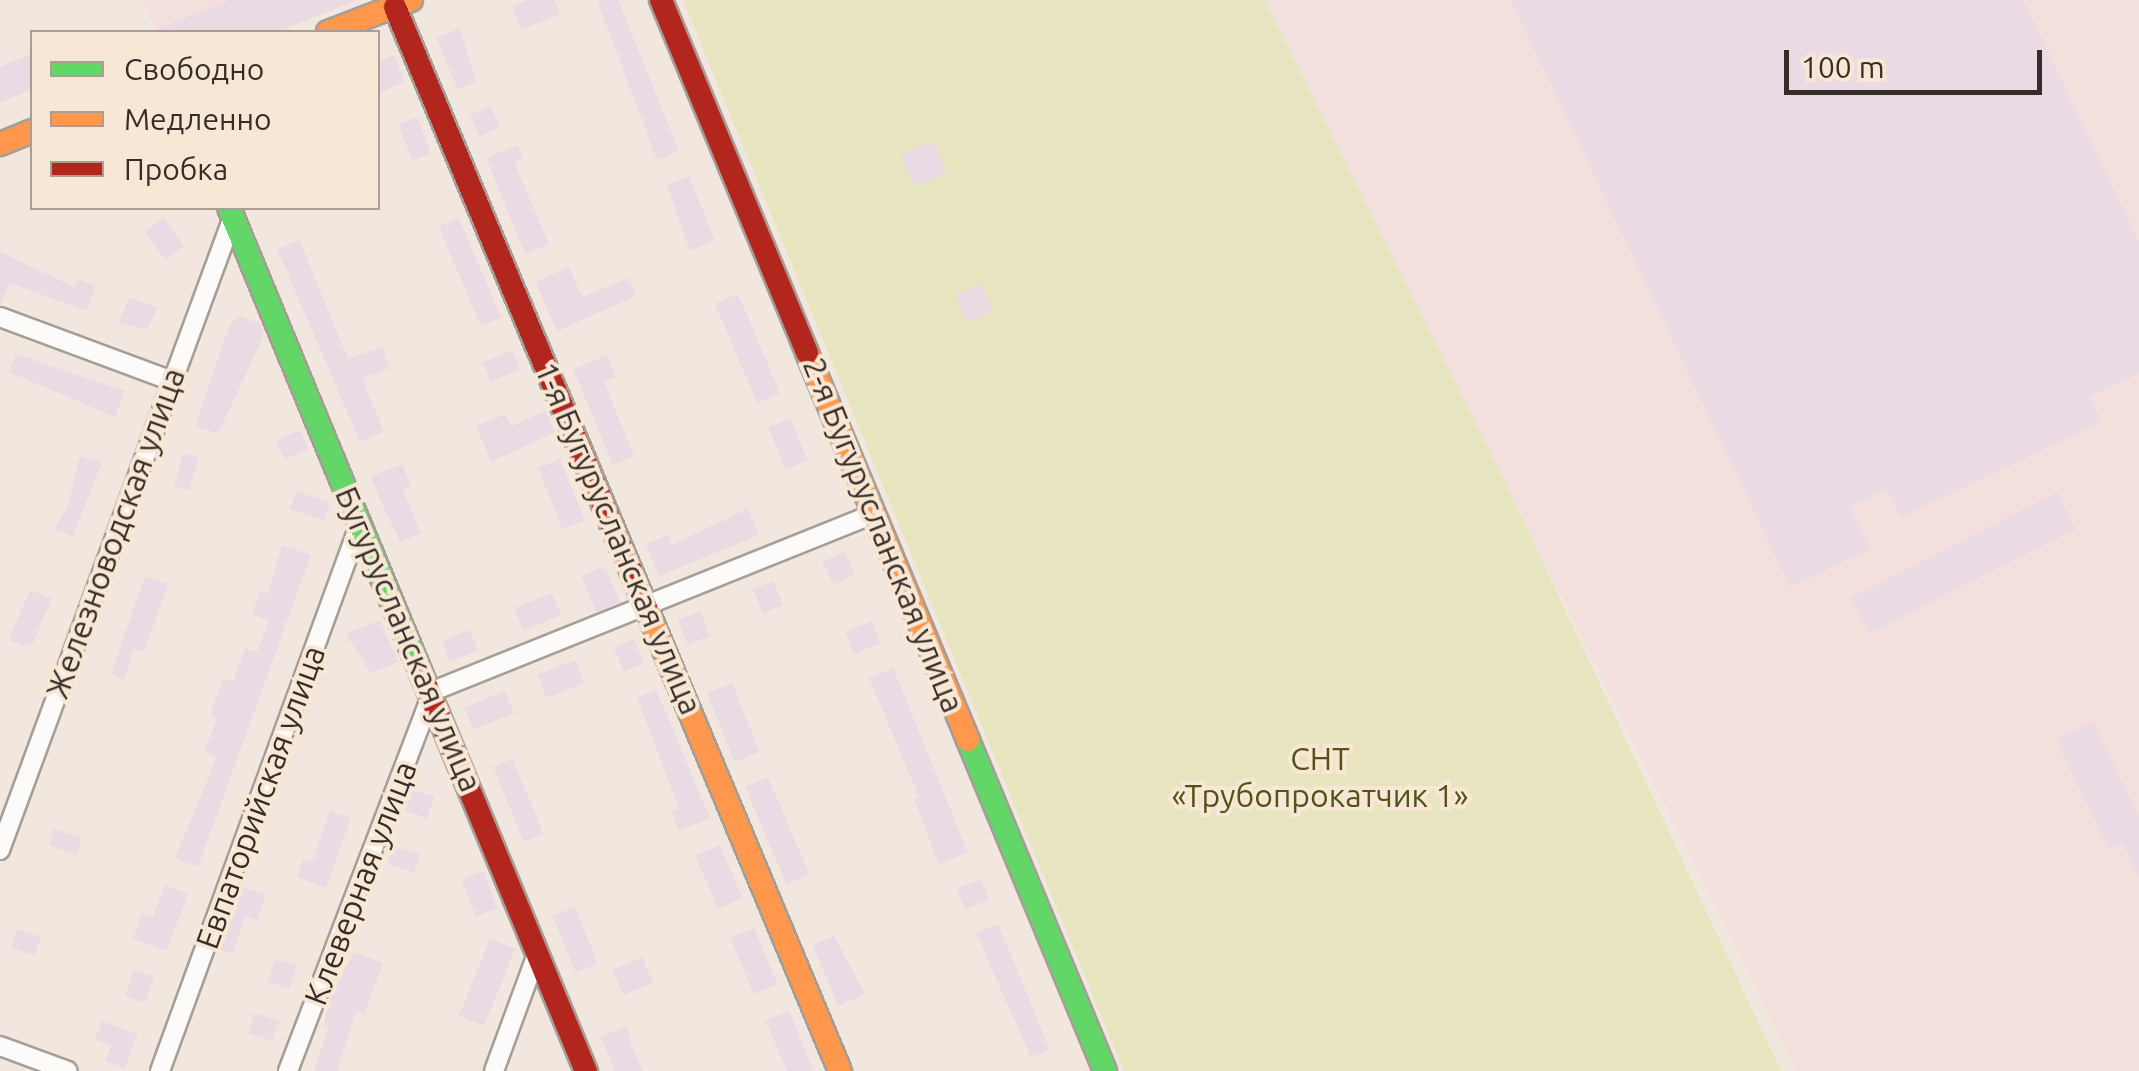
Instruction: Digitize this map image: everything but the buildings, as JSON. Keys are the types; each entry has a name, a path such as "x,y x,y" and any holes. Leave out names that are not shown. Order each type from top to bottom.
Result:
{"street":[{"name":"2-я Бугурусланская улица","path":"661,0 1105,1071"},
{"path":"333,30 403,3"},
{"name":"1-я Бугурусланская улица","path":"403,3 840,1071"},
{"path":"0,144 30,132"},
{"name":"Железноводская улица","path":"0,850 231,212"},
{"name":"Бугурусланская улица","path":"231,212 433,691 586,1071"},
{"path":"0,318 169,380"},
{"path":"433,691 875,513"},
{"name":"Евпаторийская улица","path":"160,1071 360,522"},
{"name":"Клеверная улица","path":"288,1071 433,691"},
{"path":"494,1071 537,954"},
{"path":"0,1046 68,1071"}],"shaded area":[{"path":"143,0 354,0 284,30 155,30"},
{"path":"1266,0 2139,0 2139,1071 1797,1071"}],"green space":[{"name":"СНТ «Трубопрокатчик 1»","path":"683,0 1265,0 1507,486 1781,1071 1124,1071"}],"traffic: fast":[{"path":"230,210 421,673"},
{"path":"968,740 1105,1071"}],"traffic: slow":[{"path":"333,30 411,0"},
{"path":"0,144 30,132"},
{"path":"807,353 968,740"},
{"path":"646,607 840,1071"}],"traffic: jam":[{"path":"661,0 807,353"},
{"path":"395,7 646,607"},
{"path":"421,673 586,1071"}]}
